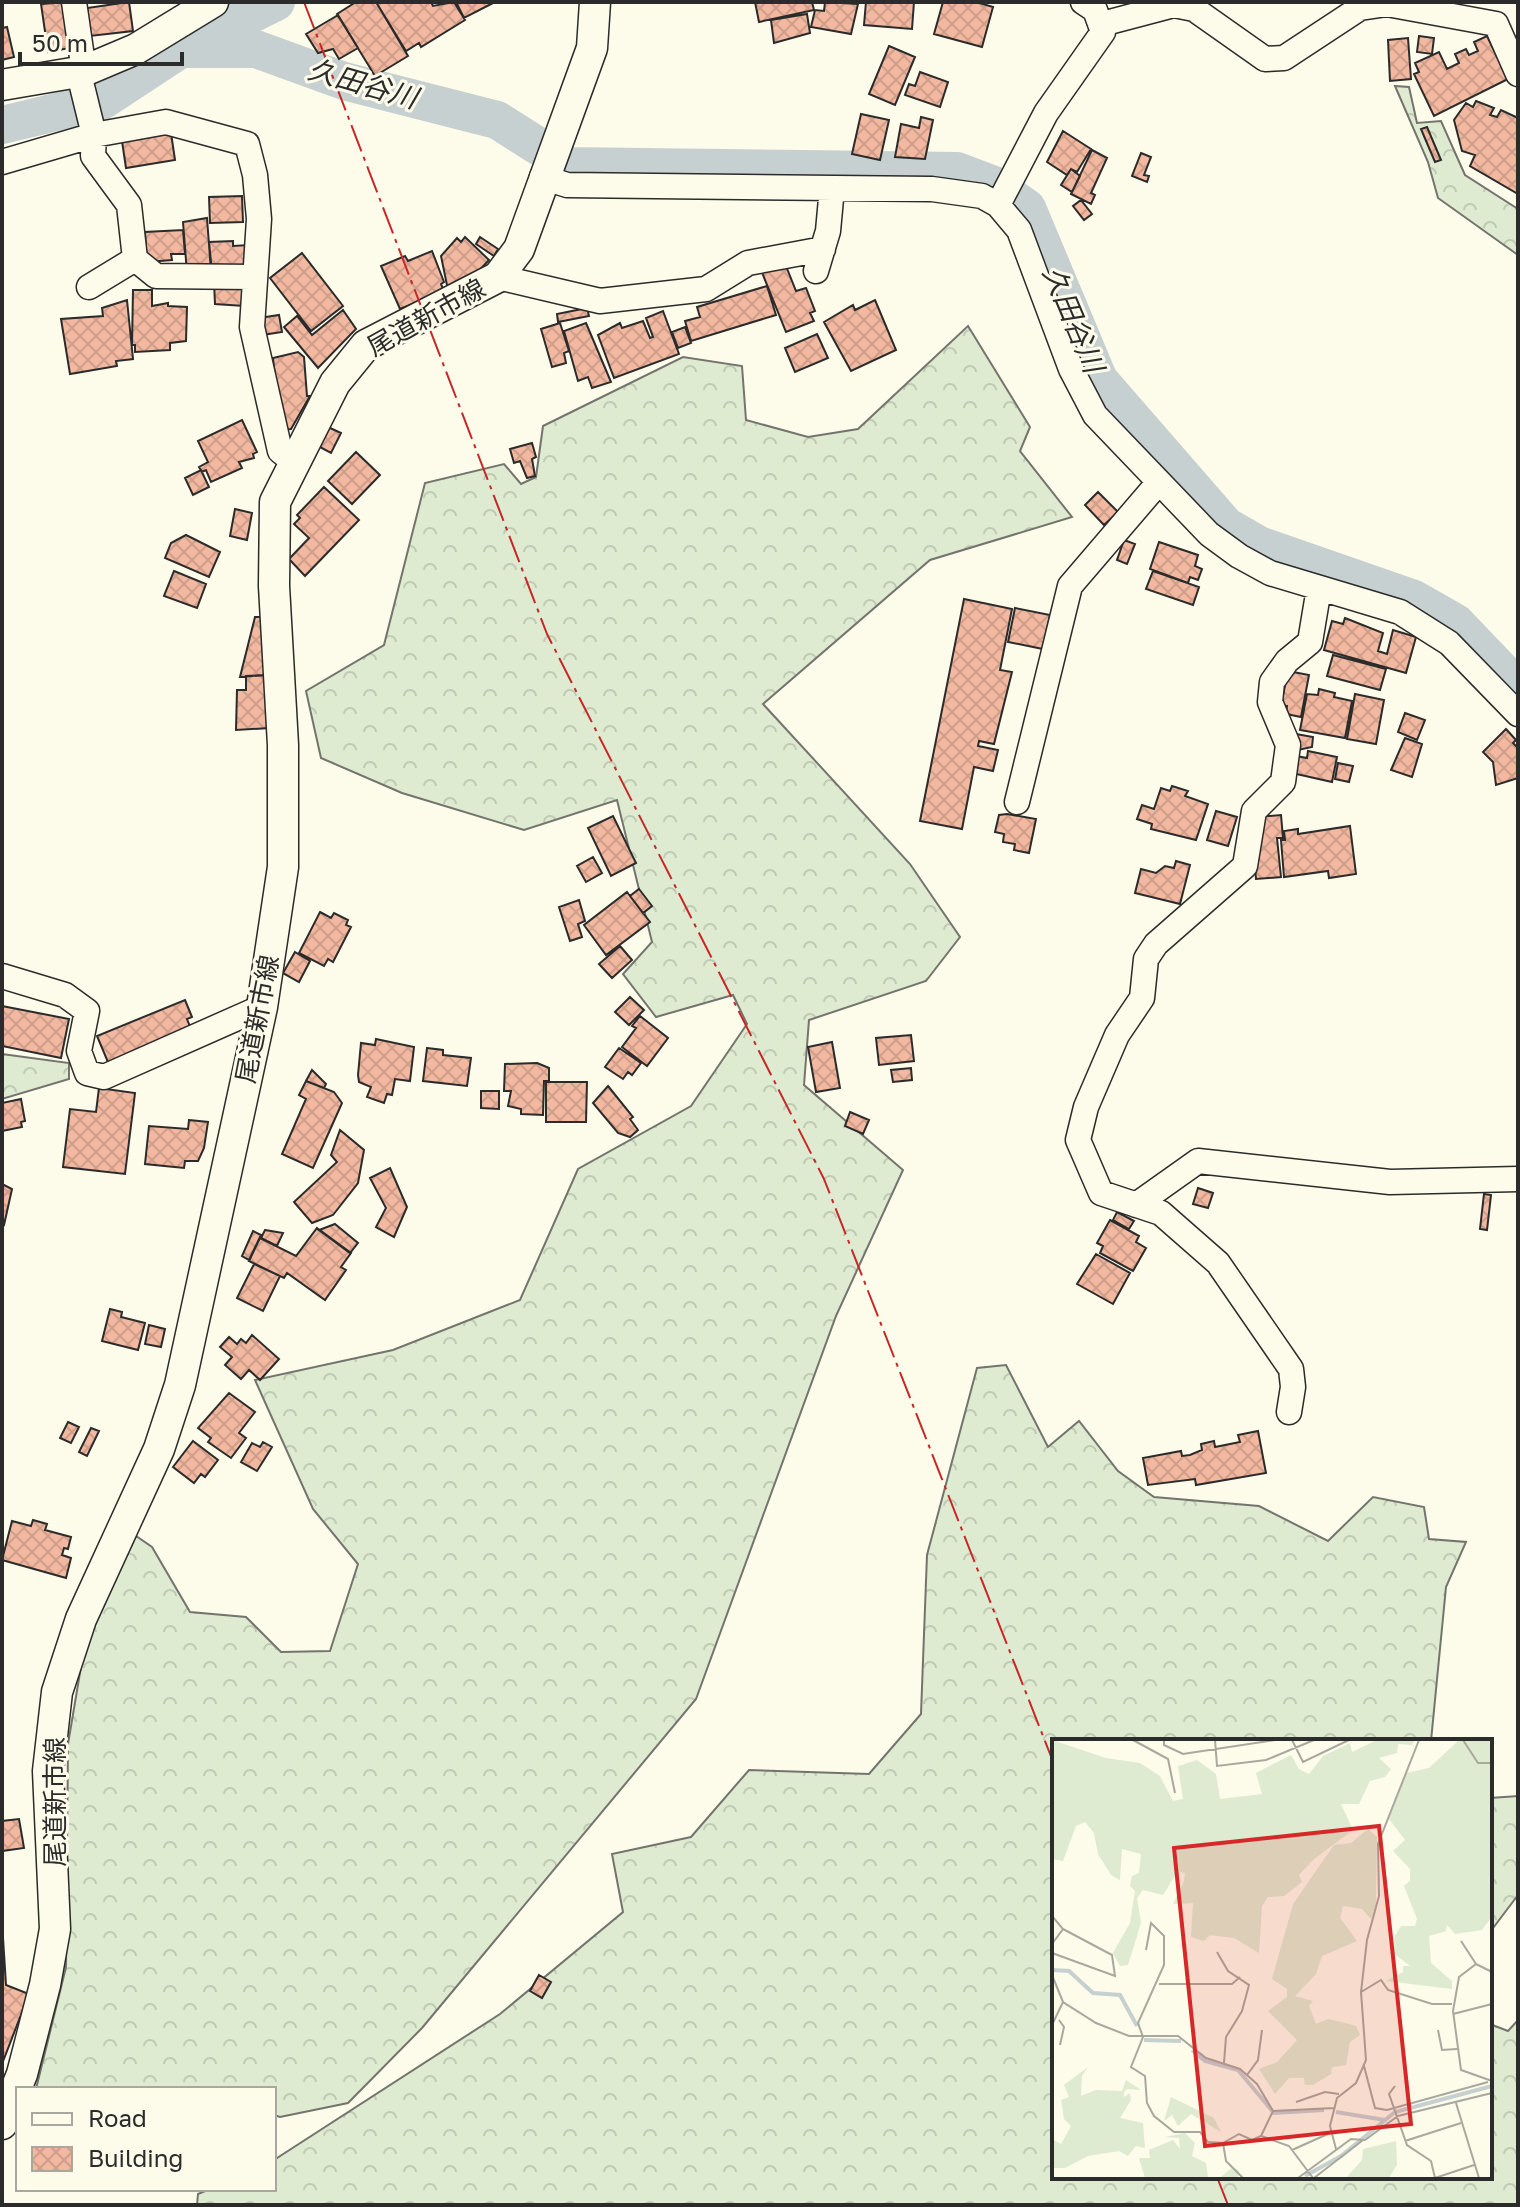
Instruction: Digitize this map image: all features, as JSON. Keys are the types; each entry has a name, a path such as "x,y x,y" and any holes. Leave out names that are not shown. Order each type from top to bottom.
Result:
{"main road":[{"path":"2,85 83,76 136,49 213,2"},
{"name":"尾道新市線","path":"17,2087 45,1985 55,1929 48,1771 57,1692 81,1619 159,1449 180,1385 262,1007 283,867 283,745 274,586 275,502 335,383 366,345 498,277 519,249 542,177 592,48 595,2"},
{"name":"尾道新市線","path":"2,2124 16,2089"}],"street":[{"path":"74,2 94,135 93,156 129,205 135,259 156,276 252,277"},
{"path":"998,205 1046,113 1103,32 1095,10 1083,2"},
{"path":"1102,24 1174,5 1194,9 1265,59 1284,58 1338,19 1360,8 1387,3 1496,24 1518,74"},
{"path":"2,162 94,135 166,122 247,144 255,175 259,219 252,277 252,327 280,451 294,462"},
{"path":"542,177 567,185 932,189 982,196 998,205 1019,230 1071,369 1095,415 1209,534 1270,573 1400,612 1449,643 1518,714"},
{"path":"498,277 600,301 706,289 748,263 819,260 832,188"},
{"path":"89,287 135,259"},
{"path":"1017,802 1070,586 1159,482"},
{"path":"1289,1412 1293,1387 1291,1369 1218,1263 1161,1213 1101,1193 1078,1140 1086,1107 1117,1035 1142,998 1146,959 1156,944 1245,866 1254,811 1283,782 1288,745 1270,702 1272,682 1287,661 1310,642 1319,588"},
{"path":"2,976 65,995 87,1011 79,1051 87,1073 104,1077 262,1007"},
{"path":"1136,1205 1198,1161 1390,1182 1518,1179"}],"green space":[{"path":"1395,86 1409,87 1417,123 1441,121 1465,175 1518,209 1518,255 1438,198 1428,162"},
{"path":"968,326 1030,427 1020,451 1072,517 930,560 763,704 910,864 960,937 926,981 809,1020 804,1085 903,1170 836,1316 696,1699 422,2028 348,2103 280,2117 276,2116 276,2087 36,2087 66,1967 68,1744 86,1637 136,1536 152,1547 190,1612 246,1617 281,1652 330,1651 358,1564 313,1509 255,1380 393,1350 520,1300 578,1169 691,1106 747,1024 733,995 656,1017 623,974 652,942 617,800 524,830 402,793 321,758 306,691 384,645 425,483 504,464 521,484 536,477 543,426 683,357 742,366 746,420 808,437 858,429"},
{"path":"2,1054 69,1063 69,1079 2,1099"},
{"path":"1006,1365 1048,1447 1079,1421 1118,1471 1154,1497 1259,1506 1328,1541 1373,1497 1424,1507 1429,1539 1466,1542 1446,1587 1431,1739 1052,1739 1052,2179 1492,2179 1492,2025 1508,2031 1518,2020 1518,2205 197,2205 198,2194 205,2191 276,2191 276,2159 500,2014 623,1912 612,1854 691,1837 749,1770 869,1774 921,1714 927,1555 977,1368"},
{"path":"1518,1796 1518,1895 1492,1929 1492,1798"}],"building":[{"path":"68,2 75,47 48,52 41,4"},
{"path":"129,2 133,31 90,36 87,8"},
{"path":"356,2 376,2 408,56 375,76 337,14"},
{"path":"376,2 431,2 433,6 454,2 465,20 421,47 419,43 406,51"},
{"path":"456,2 495,2 464,18"},
{"path":"755,2 812,2 814,10 759,22"},
{"path":"825,2 858,4 851,34 811,27 815,10 824,11"},
{"path":"866,2 914,2 912,29 864,25"},
{"path":"943,2 976,2 993,7 982,47 934,34"},
{"path":"807,14 810,33 774,43 771,20"},
{"path":"338,15 358,48 339,59 333,49 318,53 306,34"},
{"path":"7,27 14,57 2,60 2,28"},
{"path":"1419,36 1434,38 1432,54 1417,52"},
{"path":"1487,36 1508,79 1434,116 1414,74 1419,72 1415,63 1439,52 1447,69 1459,63 1455,54 1466,49 1469,55 1478,51 1474,42"},
{"path":"1408,38 1411,79 1390,81 1388,40"},
{"path":"889,46 915,57 895,105 869,94"},
{"path":"920,72 948,82 940,107 905,95 909,84 915,86"},
{"path":"1476,101 1494,108 1490,115 1497,117 1501,110 1518,118 1518,194 1470,166 1475,155 1462,151 1454,120 1466,103 1473,107"},
{"path":"861,114 889,120 880,160 852,154"},
{"path":"921,117 933,120 925,159 895,157 901,124 919,128"},
{"path":"1427,127 1441,160 1435,162 1421,129"},
{"path":"1063,131 1091,149 1077,172 1071,169 1067,175 1047,162"},
{"path":"171,133 175,160 126,168 122,141"},
{"path":"1092,150 1107,158 1091,193 1095,195 1091,204 1071,194"},
{"path":"1141,153 1151,157 1144,175 1149,176 1147,182 1132,176"},
{"path":"1071,169 1080,176 1072,192 1061,185"},
{"path":"242,196 243,222 210,223 209,197"},
{"path":"1081,200 1092,214 1084,220 1073,206"},
{"path":"207,218 211,271 187,273 183,222"},
{"path":"183,230 185,254 171,254 172,260 147,262 145,232"},
{"path":"465,237 489,260 473,277 448,290 441,256 457,238 461,242"},
{"path":"480,237 498,249 494,256 476,244"},
{"path":"233,241 233,246 249,245 250,267 212,272 209,242"},
{"path":"432,251 444,282 441,284 444,291 400,309 381,266 405,256 408,261"},
{"path":"302,253 343,306 311,331 270,278"},
{"path":"784,261 796,291 806,288 815,311 810,313 814,321 786,332 761,270"},
{"path":"214,282 243,284 244,306 215,304"},
{"path":"767,286 776,315 691,341 685,321 700,317 697,307"},
{"path":"133,290 152,290 152,306 168,303 168,306 187,307 186,341 170,343 170,350 135,352 135,345 132,345"},
{"path":"127,300 133,359 116,361 117,366 70,374 61,319 103,316 102,308"},
{"path":"875,300 896,350 851,371 824,322 853,305 855,310"},
{"path":"587,308 589,316 558,322 557,314"},
{"path":"343,310 356,329 318,368 284,327 297,316 312,335"},
{"path":"663,311 679,354 614,378 598,335 620,323 622,328 643,321 650,338 653,337 646,318"},
{"path":"279,315 282,332 262,335 259,318"},
{"path":"560,323 569,351 564,353 566,363 552,367 541,329"},
{"path":"586,323 611,382 592,388 588,377 578,381 564,331"},
{"path":"685,327 691,343 678,348 672,332"},
{"path":"817,334 828,358 795,372 785,348"},
{"path":"298,352 304,357 307,396 310,396 291,429 281,430 273,358"},
{"path":"242,420 257,452 253,454 254,458 239,462 242,468 211,482 206,470 202,472 199,467 208,462 198,441"},
{"path":"328,427 341,433 331,453 318,446"},
{"path":"532,443 536,457 532,459 535,476 527,478 520,461 514,463 510,449"},
{"path":"356,452 380,475 352,504 328,481"},
{"path":"201,470 209,487 193,495 185,478"},
{"path":"324,487 359,520 305,576 289,559 309,538 294,524 300,518 297,515"},
{"path":"1098,492 1118,512 1104,525 1085,505"},
{"path":"235,509 252,513 247,540 230,536"},
{"path":"186,535 220,552 209,577 165,558 171,543"},
{"path":"1124,540 1135,544 1127,564 1117,560"},
{"path":"1159,542 1198,555 1195,566 1202,569 1198,580 1190,577 1188,583 1150,569"},
{"path":"174,571 206,584 197,608 164,596"},
{"path":"1153,571 1199,587 1193,605 1146,589"},
{"path":"964,599 1012,609 1000,670 1012,672 994,744 979,741 978,746 998,750 993,771 974,767 962,829 920,821"},
{"path":"1015,608 1050,615 1043,649 1008,642"},
{"path":"255,617 265,617 267,675 240,677"},
{"path":"1345,618 1383,633 1378,651 1387,654 1393,630 1416,637 1406,673 1324,650 1332,621 1343,624"},
{"path":"1333,655 1386,669 1380,690 1327,676"},
{"path":"1288,671 1309,675 1301,717 1286,714 1287,706 1281,705"},
{"path":"267,675 270,728 236,730 237,690 246,690 246,676"},
{"path":"1319,689 1352,701 1345,738 1300,730 1307,694 1318,695"},
{"path":"1355,694 1384,700 1376,744 1347,739"},
{"path":"1405,713 1425,720 1417,740 1398,732"},
{"path":"1506,729 1516,740 1513,743 1518,748 1518,778 1496,785 1493,762 1483,752"},
{"path":"1296,734 1313,737 1312,747 1293,751"},
{"path":"1405,738 1422,744 1412,777 1391,770"},
{"path":"1308,751 1337,757 1332,782 1292,773 1296,756 1307,758"},
{"path":"1338,763 1353,766 1349,782 1335,779"},
{"path":"1172,786 1188,791 1185,796 1208,804 1196,840 1151,829 1152,824 1137,819 1142,805 1154,809 1161,788 1170,791"},
{"path":"1216,811 1237,817 1228,846 1207,840"},
{"path":"999,815 1036,819 1029,853 1014,850 1015,844 1003,842 1004,834 995,832"},
{"path":"1281,815 1283,838 1277,838 1281,877 1256,879 1253,845 1257,817"},
{"path":"613,816 636,863 611,876 588,828"},
{"path":"1350,826 1356,874 1329,878 1328,871 1284,877 1281,840 1285,840 1284,831 1298,829 1298,834"},
{"path":"593,857 602,873 586,882 577,866"},
{"path":"1176,861 1190,865 1180,904 1135,893 1141,869 1156,873 1165,866 1174,868"},
{"path":"639,889 652,906 643,913 630,896"},
{"path":"627,892 650,922 606,955 584,925"},
{"path":"579,900 585,921 578,924 582,937 570,941 559,907"},
{"path":"320,912 331,918 334,913 348,920 346,925 351,927 333,962 328,959 324,966 299,953"},
{"path":"620,946 632,960 612,978 599,964"},
{"path":"295,952 310,961 299,982 283,973"},
{"path":"630,997 644,1010 629,1025 615,1012"},
{"path":"185,1000 192,1017 187,1019 193,1034 110,1067 97,1036"},
{"path":"2,1006 69,1019 61,1058 2,1046"},
{"path":"640,1016 668,1038 647,1066 622,1047 636,1028 632,1026"},
{"path":"911,1035 914,1061 879,1065 876,1038"},
{"path":"376,1039 414,1047 410,1081 395,1079 392,1095 387,1094 384,1103 367,1097 371,1087 359,1082 358,1075 361,1043 375,1045"},
{"path":"832,1042 840,1088 816,1092 808,1047"},
{"path":"427,1048 443,1050 443,1055 471,1058 467,1086 423,1081"},
{"path":"619,1048 641,1063 632,1075 628,1072 623,1079 605,1067"},
{"path":"537,1063 549,1068 549,1081 544,1081 543,1115 521,1114 521,1109 508,1106 511,1091 504,1091 505,1064"},
{"path":"911,1068 912,1080 893,1082 891,1070"},
{"path":"312,1070 326,1084 324,1088 306,1081"},
{"path":"306,1081 334,1092 342,1103 313,1168 282,1154 306,1099 299,1095"},
{"path":"546,1082 587,1082 586,1122 546,1122"},
{"path":"608,1086 633,1117 630,1119 638,1130 630,1137 618,1133 593,1103"},
{"path":"99,1088 135,1093 125,1174 63,1167 70,1109 96,1112"},
{"path":"481,1091 499,1091 499,1109 481,1108"},
{"path":"21,1099 25,1121 21,1122 22,1127 2,1131 2,1103"},
{"path":"850,1112 869,1120 863,1134 845,1126"},
{"path":"189,1120 208,1122 204,1148 198,1161 185,1161 184,1168 145,1164 149,1126 188,1129"},
{"path":"340,1130 364,1150 358,1183 333,1215 312,1223 294,1202 337,1162 331,1155"},
{"path":"390,1168 407,1207 394,1237 376,1227 386,1208 370,1178"},
{"path":"2,1184 12,1189 4,1225 2,1224"},
{"path":"1198,1188 1213,1193 1208,1208 1193,1204"},
{"path":"1484,1194 1491,1195 1487,1230 1480,1229"},
{"path":"1117,1212 1134,1221 1129,1229 1113,1220"},
{"path":"1110,1220 1139,1236 1136,1242 1146,1248 1133,1271 1100,1253 1103,1246 1097,1243"},
{"path":"335,1224 358,1243 350,1253 319,1230"},
{"path":"317,1228 351,1253 341,1267 346,1270 325,1300 287,1273 284,1278 249,1261 260,1238 296,1256"},
{"path":"265,1230 283,1233 277,1246 261,1238"},
{"path":"253,1231 261,1235 249,1260 242,1256"},
{"path":"1096,1254 1130,1273 1113,1304 1077,1284"},
{"path":"254,1264 280,1276 263,1311 237,1298"},
{"path":"110,1309 122,1312 121,1317 145,1323 138,1350 102,1341"},
{"path":"149,1325 165,1329 161,1347 145,1344"},
{"path":"252,1335 279,1359 260,1380 249,1370 241,1379 225,1365 232,1357 220,1347 229,1337 237,1344 241,1339 246,1343"},
{"path":"229,1393 255,1412 239,1433 246,1438 231,1458 208,1442 211,1438 198,1428"},
{"path":"68,1422 79,1427 71,1443 60,1438"},
{"path":"91,1428 99,1431 87,1456 79,1452"},
{"path":"1258,1431 1266,1473 1196,1485 1195,1479 1148,1485 1143,1458 1181,1451 1182,1456 1190,1455 1202,1450 1201,1444 1214,1441 1215,1447 1240,1442 1238,1435"},
{"path":"193,1441 218,1460 205,1477 201,1474 194,1483 173,1467"},
{"path":"263,1442 272,1447 257,1471 241,1462 252,1443 260,1447"},
{"path":"33,1520 47,1524 45,1530 71,1537 68,1549 64,1548 62,1555 71,1558 66,1578 2,1560 12,1521 31,1526"},
{"path":"19,1819 24,1848 2,1851 2,1821"},
{"path":"2,1922 6,1985 29,1994 2,2064"},
{"path":"539,1975 551,1982 542,1998 530,1991"}],"waterway":[{"path":"2,125 102,101 181,49 276,2"},
{"name":"久田谷川","path":"181,49 256,49 344,81 497,120 538,146"},
{"name":"久田谷川","path":"558,162 564,166 957,171 994,185 1027,208 1099,380 1226,526 1259,545 1414,599 1456,623 1518,688"}],"power":[{"path":"304,2 547,634 824,1179 1052,1759"},
{"path":"1218,2179 1228,2205"}]}
